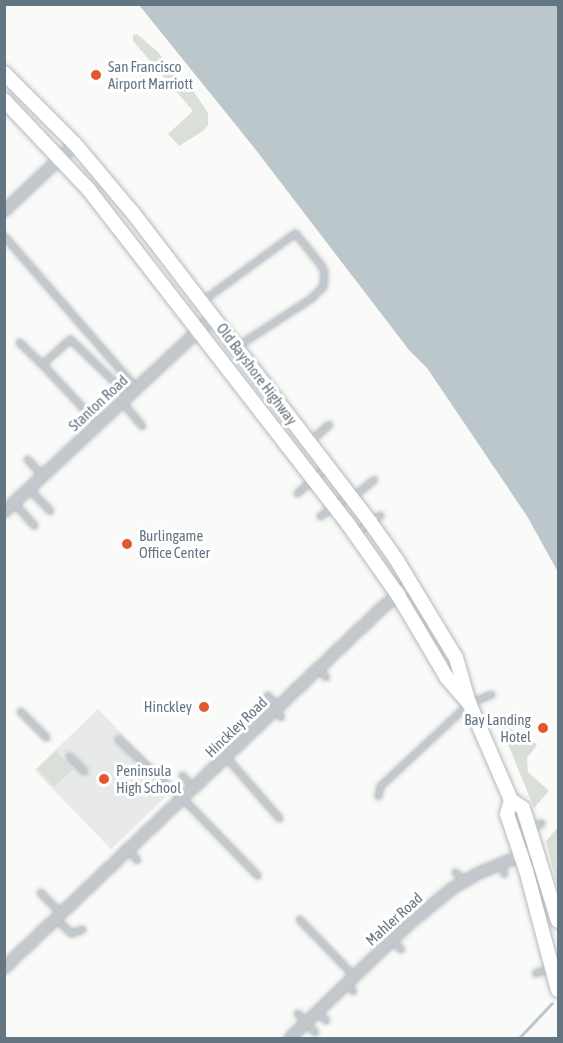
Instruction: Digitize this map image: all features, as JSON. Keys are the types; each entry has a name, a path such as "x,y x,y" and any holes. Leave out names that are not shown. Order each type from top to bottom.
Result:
{"main road":[{"name":"Old Bayshore Highway","path":"4,73 75,144 133,213 350,496 375,519 411,584 430,608 462,664 469,703 511,800 523,808 536,826 537,849 558,921"},
{"name":"Old Bayshore Highway","path":"4,100 60,158 144,259 355,533 398,595 429,656 469,703"},
{"name":"Old Bayshore Highway","path":"511,800 507,814 556,966 558,990"}],"street":[{"path":"4,211 75,144"},
{"name":"Stanton Road","path":"4,512 197,329 213,317"},
{"name":"Hinckley Road","path":"4,968 34,946 58,916 278,711 298,688 322,673 411,584"},
{"name":"Mahler Road","path":"290,1038 306,1023 322,1016 392,941 430,907 465,881 502,868 521,855 537,849"}],"lane":[{"path":"201,301 295,233 321,265 324,272 323,286 311,298 236,347"},
{"path":"4,236 128,395 142,426"},
{"path":"42,364 70,339 128,395"},
{"path":"19,342 98,424"},
{"path":"309,441 329,424"},
{"path":"27,459 43,476"},
{"path":"297,493 327,465"},
{"path":"320,516 374,479"},
{"path":"29,489 50,511"},
{"path":"14,503 34,525"},
{"path":"355,533 375,519"},
{"path":"378,795 380,786 469,703 490,694"},
{"path":"267,695 278,711"},
{"path":"20,711 46,737"},
{"path":"118,739 257,875"},
{"path":"69,756 84,771"},
{"path":"226,757 279,818"},
{"path":"182,775 194,788"},
{"path":"128,849 137,860"},
{"path":"455,872 465,881"},
{"path":"40,892 71,933 82,929"},
{"path":"299,919 351,984"},
{"path":"392,941 401,950"},
{"path":"535,973 556,966"},
{"path":"297,1013 315,1032"}],"shaded area":[{"path":"139,5 558,5 558,572 527,516 427,368 409,350 252,145"},
{"path":"137,34 158,52 173,73 194,92 208,113 208,125 203,131 179,146 168,134 193,111 133,41 133,35"},
{"name":"Peninsula High School","path":"98,709 174,788 111,849 35,770"},
{"path":"503,723 519,735 523,731 537,745 527,758 528,772 549,791 534,808 500,724"},
{"path":"56,751 73,769 54,787 37,769"},
{"path":"558,827 558,890 546,841"}],"waterway":[{"path":"519,1038 552,1003"}],"place":[{"name":"San Francisco Airport Marriott","path":"96,75"},
{"name":"Burlingame Office Center","path":"127,544"},
{"name":"Hinckley","path":"204,707"},
{"name":"Bay Landing Hotel","path":"543,728"},
{"name":"Peninsula High School","path":"104,779"}]}
